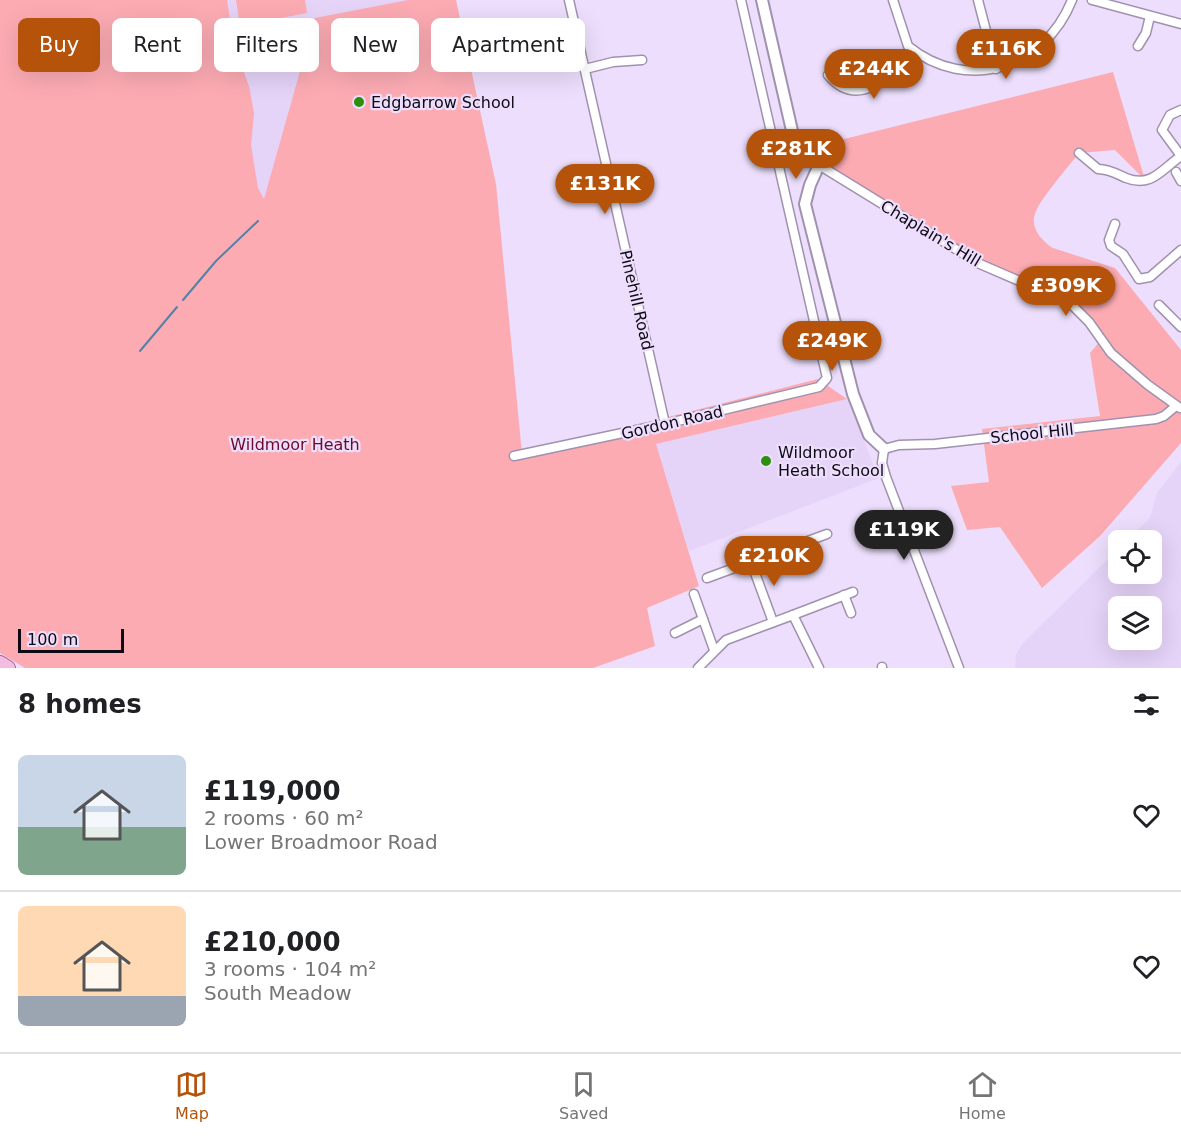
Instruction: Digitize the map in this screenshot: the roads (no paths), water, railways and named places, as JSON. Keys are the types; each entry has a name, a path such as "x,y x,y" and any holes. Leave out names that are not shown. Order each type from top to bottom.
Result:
{"main road":[{"path":"0,663 8,668"}],"street":[{"name":"Pinehill Road","path":"569,0 573,18"},
{"name":"Gordon Road","path":"514,456 666,424 819,387 827,378 741,0"},
{"path":"762,0 793,135 800,151 819,165 805,204 853,394 869,435 884,450 882,463 885,477 959,668"},
{"path":"893,0 910,48 937,63 958,69 996,69 1019,62 1034,53 1066,15 1072,0"},
{"path":"978,0 996,69"},
{"path":"1092,0 1181,24"},
{"path":"1138,46 1146,33 1150,16"},
{"path":"828,75 838,87 852,93 872,87 899,69 910,48"},
{"path":"585,69 613,62 642,60"},
{"name":"Pinehill Road","path":"585,69 666,424"},
{"path":"1079,153 1098,169 1107,169 1140,183 1149,180 1181,156 1161,130 1170,115 1181,110"},
{"name":"Chaplain's Hill","path":"819,165 980,264 1070,303 1089,322 1111,353 1179,407"},
{"path":"1176,172 1181,181"},
{"path":"1115,224 1109,240 1111,246 1124,254 1139,279 1150,277 1181,250"},
{"path":"1159,305 1181,327"},
{"name":"School Hill","path":"884,450 898,445 935,444 1156,419 1179,407"},
{"path":"707,578 827,534"},
{"path":"751,562 773,622"},
{"path":"694,594 714,650"},
{"path":"698,668 726,640 849,594 851,613"},
{"path":"793,615 819,668"},
{"path":"675,633 703,619"}],"waterway":[{"path":"183,300 216,261 258,221"},
{"path":"140,351 177,307"}],"place":[{"name":"Edgbarrow School","path":"359,102"},
{"name":"Wildmoor Heath School","path":"766,461"}],"park label":[{"name":"Wildmoor Heath","path":"295,444"}]}
